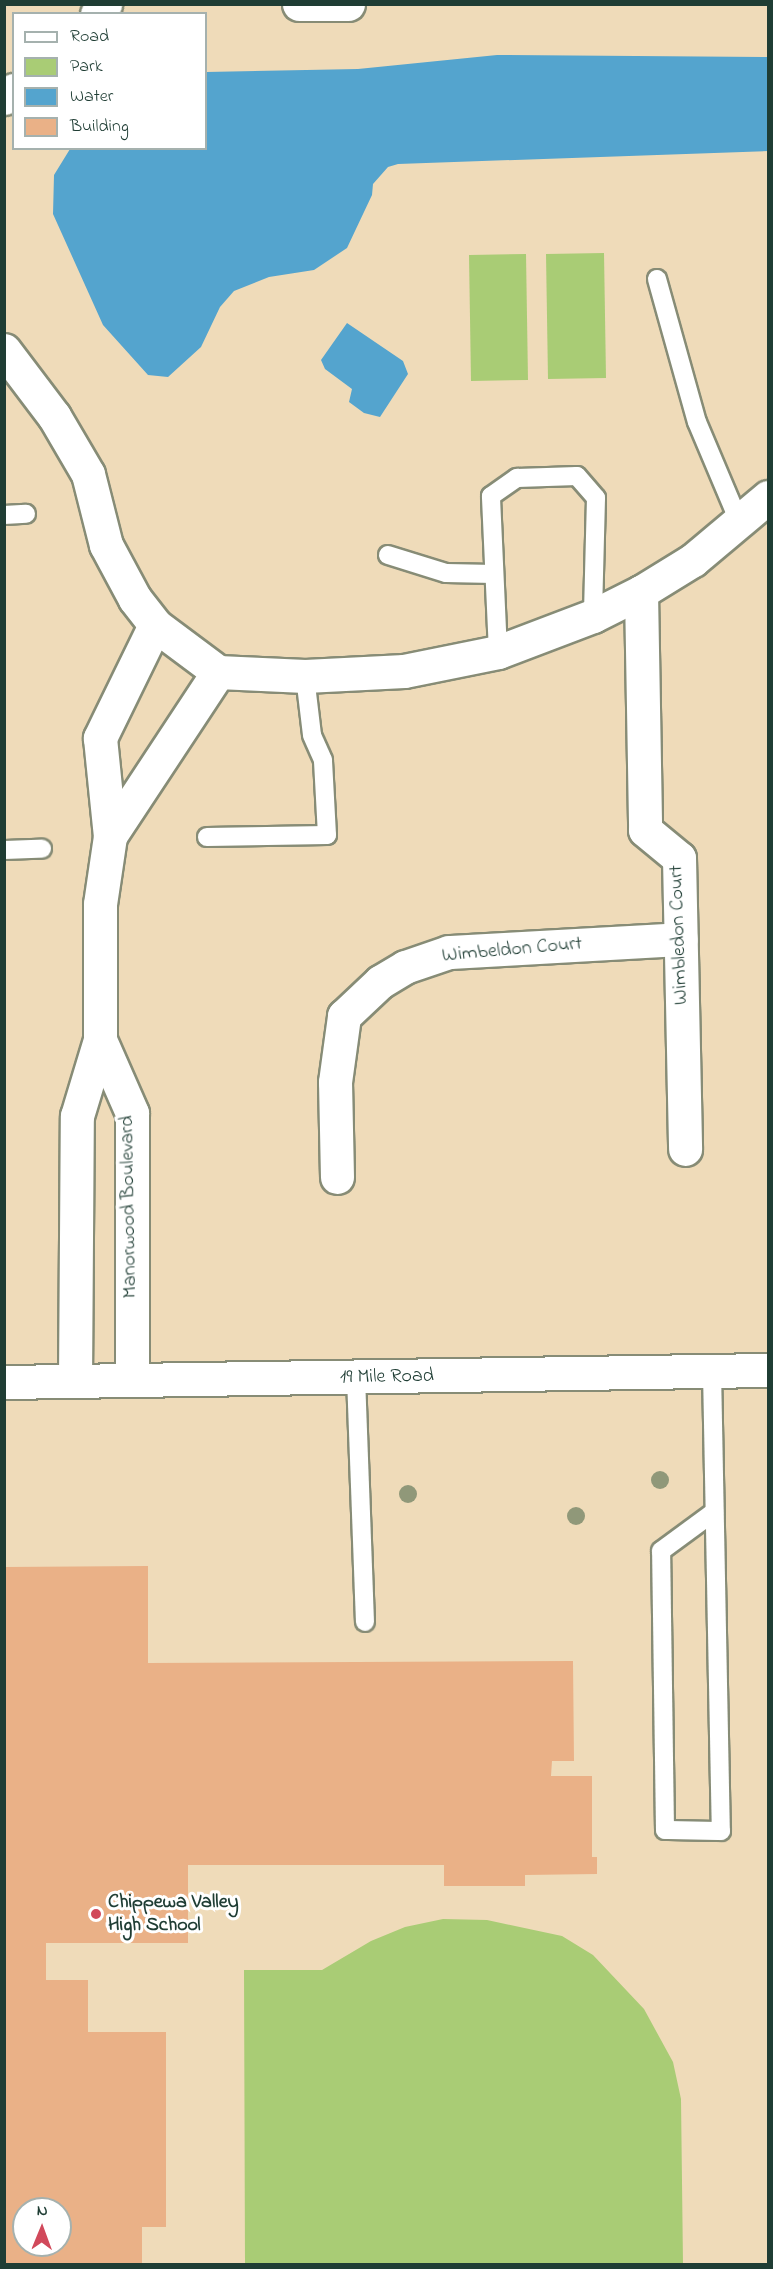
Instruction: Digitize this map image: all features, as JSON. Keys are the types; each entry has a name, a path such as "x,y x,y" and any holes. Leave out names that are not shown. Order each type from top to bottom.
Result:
{"street":[{"path":"299,4 348,4"},
{"path":"4,350 54,416 87,474 106,545 135,599 155,624 218,672 305,676 404,671 498,652 593,616 642,592 693,560 738,519 768,497"},
{"name":"Wimbledon Court","path":"642,592 645,830 679,858 685,1149"},
{"name":"Manorwood Boulevard","path":"75,1381 77,1116 100,1040 100,904 110,836 100,738 155,624"},
{"name":"Manorwood Boulevard","path":"110,836 218,672"},
{"name":"Wimbeldon Court","path":"337,1177 335,1082 344,1016 380,982 405,967 449,952 681,939"},
{"name":"Manorwood Boulevard","path":"100,1040 132,1113 132,1380"},
{"name":"19 Mile Road","path":"4,1382 768,1370"}],"lane":[{"path":"657,279 697,422 738,519"},
{"path":"498,652 490,496 517,478 578,476 596,498 593,616"},
{"path":"4,514 26,514"},
{"path":"388,555 446,573 494,574"},
{"path":"207,837 327,835 323,760 312,735 305,676"},
{"path":"4,849 42,849"},
{"path":"712,1371 721,1831 665,1830 661,1551 714,1512"},
{"path":"356,1377 364,1622"}],"green space":[{"path":"604,253 606,378 548,379 546,254"},
{"path":"526,254 528,380 471,381 469,255"},
{"path":"443,1919 487,1920 562,1936 593,1955 644,2009 673,2062 681,2099 683,2264 245,2264 244,1970 322,1970 371,1941 405,1927"}],"water":[{"path":"497,55 768,57 768,151 398,164 388,167 373,184 372,195 347,248 314,270 269,277 234,291 220,307 201,347 168,377 148,375 103,325 53,214 54,175 69,150 207,150 207,72 358,69"},
{"path":"347,323 403,361 408,374 380,417 364,413 349,402 352,389 325,369 321,360"}],"building":[{"name":"Chippewa Valley High School","path":"148,1566 148,1663 573,1661 574,1761 552,1761 551,1776 592,1776 592,1857 597,1857 597,1874 525,1875 525,1886 444,1886 444,1865 188,1865 188,1943 46,1943 46,1980 88,1980 88,2032 166,2032 166,2227 142,2227 142,2264 4,2264 4,1567"}],"place":[{"name":"Chippewa Valley High School","path":"96,1914"}]}
